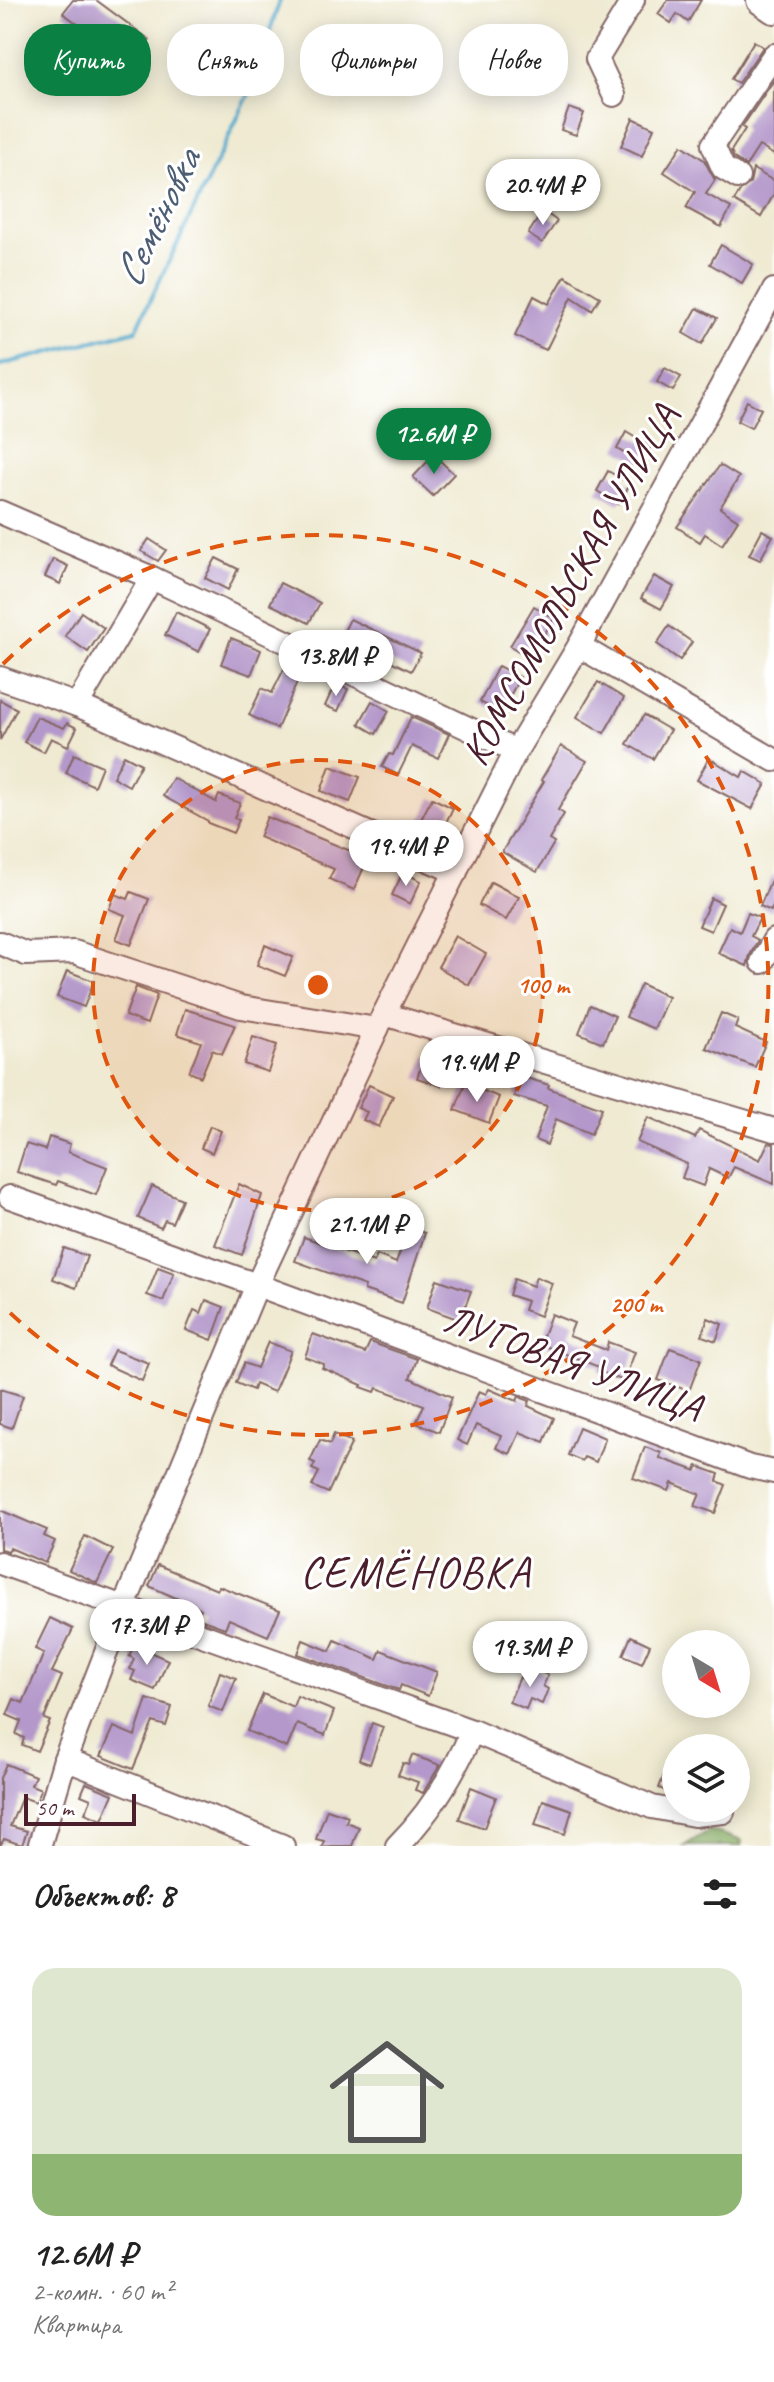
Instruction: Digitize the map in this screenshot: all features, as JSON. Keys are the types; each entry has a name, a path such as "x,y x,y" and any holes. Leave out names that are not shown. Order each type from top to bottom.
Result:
{"main road":[{"path":"761,0 774,9"}],"street":[{"path":"614,95 597,59 633,0"},
{"path":"738,177 723,168 713,145 774,55"},
{"name":"КОМСОМОЛЬСКАЯ УЛИЦА","path":"40,1844 65,1759 124,1606 257,1285 380,1021 516,751 579,646 774,290"},
{"path":"0,512 152,578 516,751"},
{"path":"77,705 152,578"},
{"path":"579,646 774,760"},
{"path":"0,678 77,705 456,872"},
{"path":"762,962 774,940"},
{"path":"0,943 26,954 74,952 241,1007 380,1021 774,1130"},
{"name":"ЛУГОВАЯ УЛИЦА","path":"10,1197 750,1467 774,1472"},
{"path":"0,1563 472,1731 662,1809"},
{"path":"397,1846 435,1802 457,1767 472,1731"},
{"path":"65,1759 283,1846"}],"green space":[{"path":"710,1830 742,1841 741,1846 684,1846"}],"building":[{"path":"73,0 96,0 128,24 78,24 63,13"},
{"path":"668,0 701,0 688,22 677,14 671,23 658,14"},
{"path":"754,41 763,47 738,83 731,79"},
{"path":"774,80 774,155 759,146 746,166 734,158 731,151 745,129 742,127"},
{"path":"569,108 584,113 576,135 561,130"},
{"path":"633,118 654,128 642,156 621,146"},
{"path":"682,145 704,160 715,180 706,194 731,208 721,227 686,208 695,192 664,172"},
{"path":"753,169 774,181 774,194 761,217 734,201 750,183"},
{"path":"543,211 557,221 542,243 528,234"},
{"path":"721,245 753,264 742,283 710,264"},
{"path":"565,276 600,297 592,310 572,297 546,350 515,336 534,296 549,304"},
{"path":"697,308 717,318 702,344 683,333"},
{"path":"665,368 681,377 673,391 657,382"},
{"path":"747,401 761,409 751,428 737,421"},
{"path":"626,432 651,447 641,463 617,449"},
{"path":"434,455 454,474 433,496 413,477"},
{"path":"720,465 739,477 720,508 738,520 722,545 705,534 700,542 677,527"},
{"path":"608,471 630,484 619,504 597,491"},
{"path":"762,530 773,536 760,560 749,555"},
{"path":"149,539 166,550 158,561 141,551"},
{"path":"216,558 238,569 228,590 205,578"},
{"path":"53,559 68,566 60,584 45,577"},
{"path":"654,576 674,587 661,609 641,598"},
{"path":"280,583 320,603 309,623 270,604"},
{"path":"534,606 554,618 530,658 510,646"},
{"path":"81,612 104,628 88,652 65,636"},
{"path":"176,612 210,629 199,652 165,635"},
{"path":"350,619 421,653 411,671 341,637"},
{"path":"669,626 692,642 680,660 657,644"},
{"path":"231,638 261,650 251,675 221,664"},
{"path":"287,663 302,671 277,729 249,715 262,688 272,693"},
{"path":"498,666 520,677 501,713 480,702"},
{"path":"598,682 624,698 604,733 577,717"},
{"path":"335,684 348,689 338,711 325,706"},
{"path":"0,700 17,709 0,740"},
{"path":"372,701 389,711 376,734 359,724"},
{"path":"644,715 670,730 653,759 627,744"},
{"path":"37,717 64,728 67,723 77,728 68,746 51,738 44,752 24,742"},
{"path":"411,717 449,734 438,758 412,746 398,775 382,767 389,754 393,755"},
{"path":"561,746 587,761 558,810 564,814 549,840 554,843 537,872 502,852"},
{"path":"74,754 102,766 94,786 66,773"},
{"path":"124,755 141,764 129,786 113,777"},
{"path":"709,758 741,777 744,771 766,784 752,809 697,780"},
{"path":"330,766 360,777 350,802 321,791"},
{"path":"173,778 216,802 219,795 240,803 234,818 239,820 233,833 208,823 163,796"},
{"path":"432,798 453,808 434,847 412,837"},
{"path":"267,817 368,858 354,890 329,879 334,869 259,837"},
{"path":"403,872 421,881 410,904 392,895"},
{"path":"774,873 774,904 771,911 760,906"},
{"path":"491,882 519,897 506,920 479,905"},
{"path":"131,892 149,899 131,945 116,939 125,915 109,909 115,894 128,899"},
{"path":"711,898 723,904 711,931 699,926"},
{"path":"748,913 760,918 751,936 758,940 747,966 718,953 730,927 740,932"},
{"path":"455,936 486,954 469,985 438,967"},
{"path":"265,945 293,957 285,976 257,965"},
{"path":"67,971 94,981 84,1007 57,997"},
{"path":"641,984 668,997 654,1029 626,1017"},
{"path":"136,987 157,995 147,1024 125,1016"},
{"path":"590,1005 615,1016 603,1043 579,1033"},
{"path":"185,1009 235,1025 222,1054 212,1050 201,1077 189,1072 201,1042 177,1034"},
{"path":"721,1013 738,1020 735,1028 766,1042 755,1067 706,1048"},
{"path":"253,1037 277,1045 268,1072 244,1064"},
{"path":"425,1056 449,1065 441,1086 417,1078"},
{"path":"520,1076 602,1108 591,1134 556,1119 547,1145 535,1140 547,1106 514,1096"},
{"path":"465,1084 499,1097 489,1123 455,1110"},
{"path":"369,1085 393,1096 379,1127 363,1120 367,1112 358,1108"},
{"path":"648,1117 695,1138 699,1130 760,1160 768,1143 774,1144 774,1184 734,1167 728,1178 709,1169 703,1186 682,1178 687,1164 637,1142"},
{"path":"210,1126 221,1131 212,1153 201,1148"},
{"path":"49,1137 70,1144 68,1152 107,1167 96,1195 58,1181 56,1185 17,1172 26,1144 45,1150"},
{"path":"239,1184 262,1195 242,1255 215,1245"},
{"path":"152,1186 182,1199 172,1223 165,1220 161,1228 138,1218"},
{"path":"409,1227 425,1233 402,1303 295,1261 304,1237 374,1262 377,1255 396,1263"},
{"path":"64,1248 87,1256 76,1288 53,1279"},
{"path":"158,1267 174,1273 163,1301 147,1295"},
{"path":"536,1277 552,1283 540,1316 524,1310 527,1301 509,1295 514,1279 533,1286"},
{"path":"437,1279 471,1291 460,1320 427,1308"},
{"path":"206,1300 224,1307 212,1340 186,1330 194,1310 201,1313"},
{"path":"551,1314 574,1323 569,1336 606,1350 608,1342 635,1352 624,1381 598,1371 599,1367 540,1344"},
{"path":"708,1318 722,1324 716,1341 702,1336"},
{"path":"313,1334 365,1353 370,1342 417,1359 410,1378 452,1397 439,1432 416,1423 424,1405 377,1388 375,1392 361,1387 322,1368 324,1364 305,1357"},
{"path":"268,1342 291,1351 274,1392 255,1384 253,1390 236,1383 244,1363 257,1368"},
{"path":"670,1348 701,1359 689,1391 658,1380"},
{"path":"114,1350 149,1363 142,1381 107,1365"},
{"path":"0,1389 23,1396 12,1428 0,1424"},
{"path":"489,1389 517,1401 519,1396 530,1401 528,1406 554,1418 544,1442 520,1432 510,1454 496,1448 501,1436 476,1425 467,1445 457,1440 479,1391 486,1394"},
{"path":"579,1427 605,1438 596,1462 584,1457 582,1461 568,1455"},
{"path":"334,1434 352,1442 328,1493 312,1486 319,1472 312,1469 315,1463 310,1461 320,1440 330,1444"},
{"path":"645,1447 661,1453 660,1458 696,1471 697,1466 719,1474 717,1481 726,1485 715,1513 695,1506 700,1494 672,1483 669,1491 633,1478"},
{"path":"0,1510 47,1530 44,1536 55,1541 45,1563 10,1548 8,1551 0,1549"},
{"path":"85,1536 113,1550 97,1583 69,1570"},
{"path":"158,1565 217,1590 219,1586 280,1610 268,1636 229,1619 225,1628 197,1618 201,1609 149,1586"},
{"path":"50,1618 73,1629 52,1672 62,1676 44,1719 50,1721 37,1751 22,1745 24,1738 16,1734 21,1721 7,1715 14,1699 23,1703 44,1653 35,1649"},
{"path":"631,1636 650,1645 642,1663 623,1655"},
{"path":"303,1640 330,1651 335,1640 377,1659 381,1650 437,1672 428,1696 401,1685 399,1690 298,1654"},
{"path":"134,1645 168,1660 155,1690 131,1680 135,1671 130,1669 134,1659 129,1656"},
{"path":"530,1667 548,1675 543,1686 548,1689 542,1704 530,1699 526,1709 509,1702 520,1677 525,1679"},
{"path":"220,1672 236,1678 223,1712 208,1706"},
{"path":"263,1694 293,1707 297,1696 334,1711 325,1735 297,1724 287,1748 247,1731"},
{"path":"147,1699 172,1707 166,1726 153,1722 133,1769 101,1756 114,1727 135,1736"},
{"path":"372,1723 383,1727 370,1764 359,1760"},
{"path":"412,1755 440,1765 423,1793 415,1790 418,1782 398,1775 403,1763 408,1765"},
{"path":"6,1764 35,1776 31,1785 41,1789 36,1802 22,1797 10,1826 27,1831 22,1845 4,1839 0,1846 0,1778"},
{"path":"86,1783 113,1794 102,1820 85,1813 91,1799 81,1795"},
{"path":"471,1787 496,1797 484,1828 459,1819"},
{"path":"543,1800 572,1810 565,1834 535,1825"},
{"path":"327,1809 348,1816 346,1822 359,1827 352,1846 322,1846 324,1841 316,1839"}],"waterway":[{"name":"Семёновка","path":"0,365 136,330 249,94 280,0"}],"district":[{"name":"СЕМЁНОВКА","path":"416,1572"}]}
